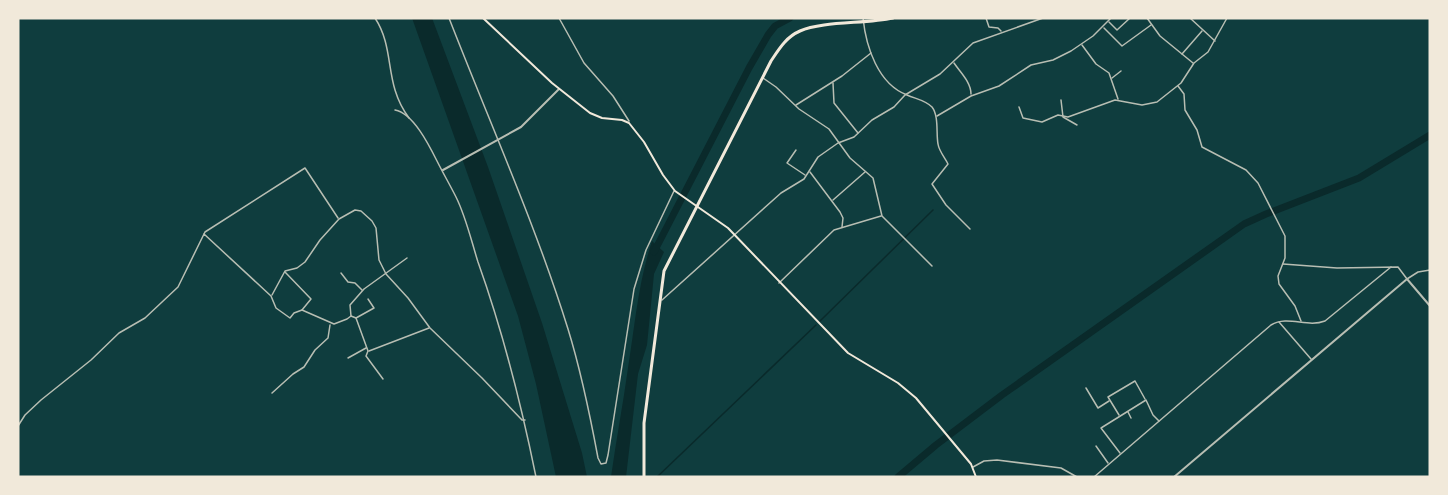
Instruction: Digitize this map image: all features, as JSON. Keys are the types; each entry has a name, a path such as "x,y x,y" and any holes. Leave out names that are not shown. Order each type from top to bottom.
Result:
{"highway":[{"path":"644,477 644,423 664,271 762,78 781,46 800,31 813,27 889,18"}],"main road":[{"path":"483,18 559,89 594,116 629,123 675,190 734,235 848,353 905,388 921,402 973,467 976,477"}],"street":[{"path":"375,18 383,31 394,93 399,104 425,138 460,208 500,323 525,420 536,477"},
{"path":"449,18 546,265 568,330 601,464 606,463 608,455 634,289 646,250 675,190"},
{"path":"559,18 584,63 613,96 629,123"},
{"path":"986,18 989,27 998,28 1002,32"},
{"path":"660,300 663,300 781,193 801,182 818,157 838,143 854,137 872,120 894,107 905,95 940,74 973,43 1043,18"},
{"path":"936,116 947,112 971,96 999,86 1031,65 1056,59 1081,45 1111,18"},
{"path":"1108,21 1117,30 1130,18"},
{"path":"1147,18 1160,36 1193,64"},
{"path":"1190,18 1215,41"},
{"path":"1019,106 1023,118 1042,122 1058,115 1068,117 1118,100 1142,105 1157,102 1178,86 1193,64 1208,52 1227,18"},
{"path":"864,20 866,40 871,53 888,82 905,95 918,98 930,105 936,116 938,144 948,164 932,184 946,205 970,229"},
{"path":"1103,27 1122,46 1152,25"},
{"path":"1182,54 1203,30"},
{"path":"1081,45 1094,62 1106,69 1112,78 1118,100"},
{"path":"796,105 833,82 871,53"},
{"path":"953,62 972,90 971,96"},
{"path":"1112,78 1121,71"},
{"path":"762,78 827,127 850,158 873,177 882,216 932,266"},
{"path":"833,82 834,103 858,133"},
{"path":"1178,86 1184,94 1185,110 1197,130 1202,147 1245,170 1258,183 1284,232 1285,258 1278,276 1279,284 1295,306 1302,322"},
{"path":"443,170 527,123 559,89"},
{"path":"1061,100 1063,116 1077,125"},
{"path":"395,110 410,118"},
{"path":"796,150 786,163 806,176"},
{"path":"18,426 25,415 41,400 91,360 119,333 145,318 178,287 205,232 305,168 339,219"},
{"path":"809,171 843,218 842,227"},
{"path":"832,200 866,171"},
{"path":"271,296 285,271 297,268 305,262 320,240 339,219 357,210 361,211 372,221 376,231 379,260 386,274 408,298 430,328 522,420 525,420"},
{"path":"779,283 834,230 882,216"},
{"path":"204,234 271,296 276,308 290,318 311,300 285,271"},
{"path":"351,316 351,302 362,291 407,258"},
{"path":"1283,264 1400,269 1430,306"},
{"path":"1094,477 1264,330 1278,321 1317,323 1328,319 1391,267"},
{"path":"1174,477 1407,279 1418,272 1430,270"},
{"path":"341,273 348,282 355,283 362,291"},
{"path":"356,318 374,308 368,298"},
{"path":"302,310 331,324 351,316"},
{"path":"351,316 356,318 368,351"},
{"path":"1278,321 1311,359"},
{"path":"272,393 304,367 315,350 328,338 331,324"},
{"path":"368,351 430,328"},
{"path":"348,358 366,348"},
{"path":"368,351 366,356 383,379"},
{"path":"1120,416 1108,398 1135,381 1153,415 1159,421"},
{"path":"1086,388 1098,408 1110,400"},
{"path":"1121,454 1101,428 1146,400"},
{"path":"1127,412 1131,418"},
{"path":"1096,446 1109,464"},
{"path":"973,467 984,461 997,460 1060,468 1077,477"}],"water":[{"path":"412,18 432,18 488,167 542,323 582,453 587,477 556,477 536,384 518,316"},
{"path":"652,241 664,252 654,274 647,345 638,374 626,477 611,477 640,288"}],"waterway":[{"path":"654,252 768,35 775,26 790,18"},
{"path":"898,477 1002,395 1244,224 1359,178 1430,135"},
{"path":"820,321 933,210"},
{"path":"657,477 816,325"}]}
